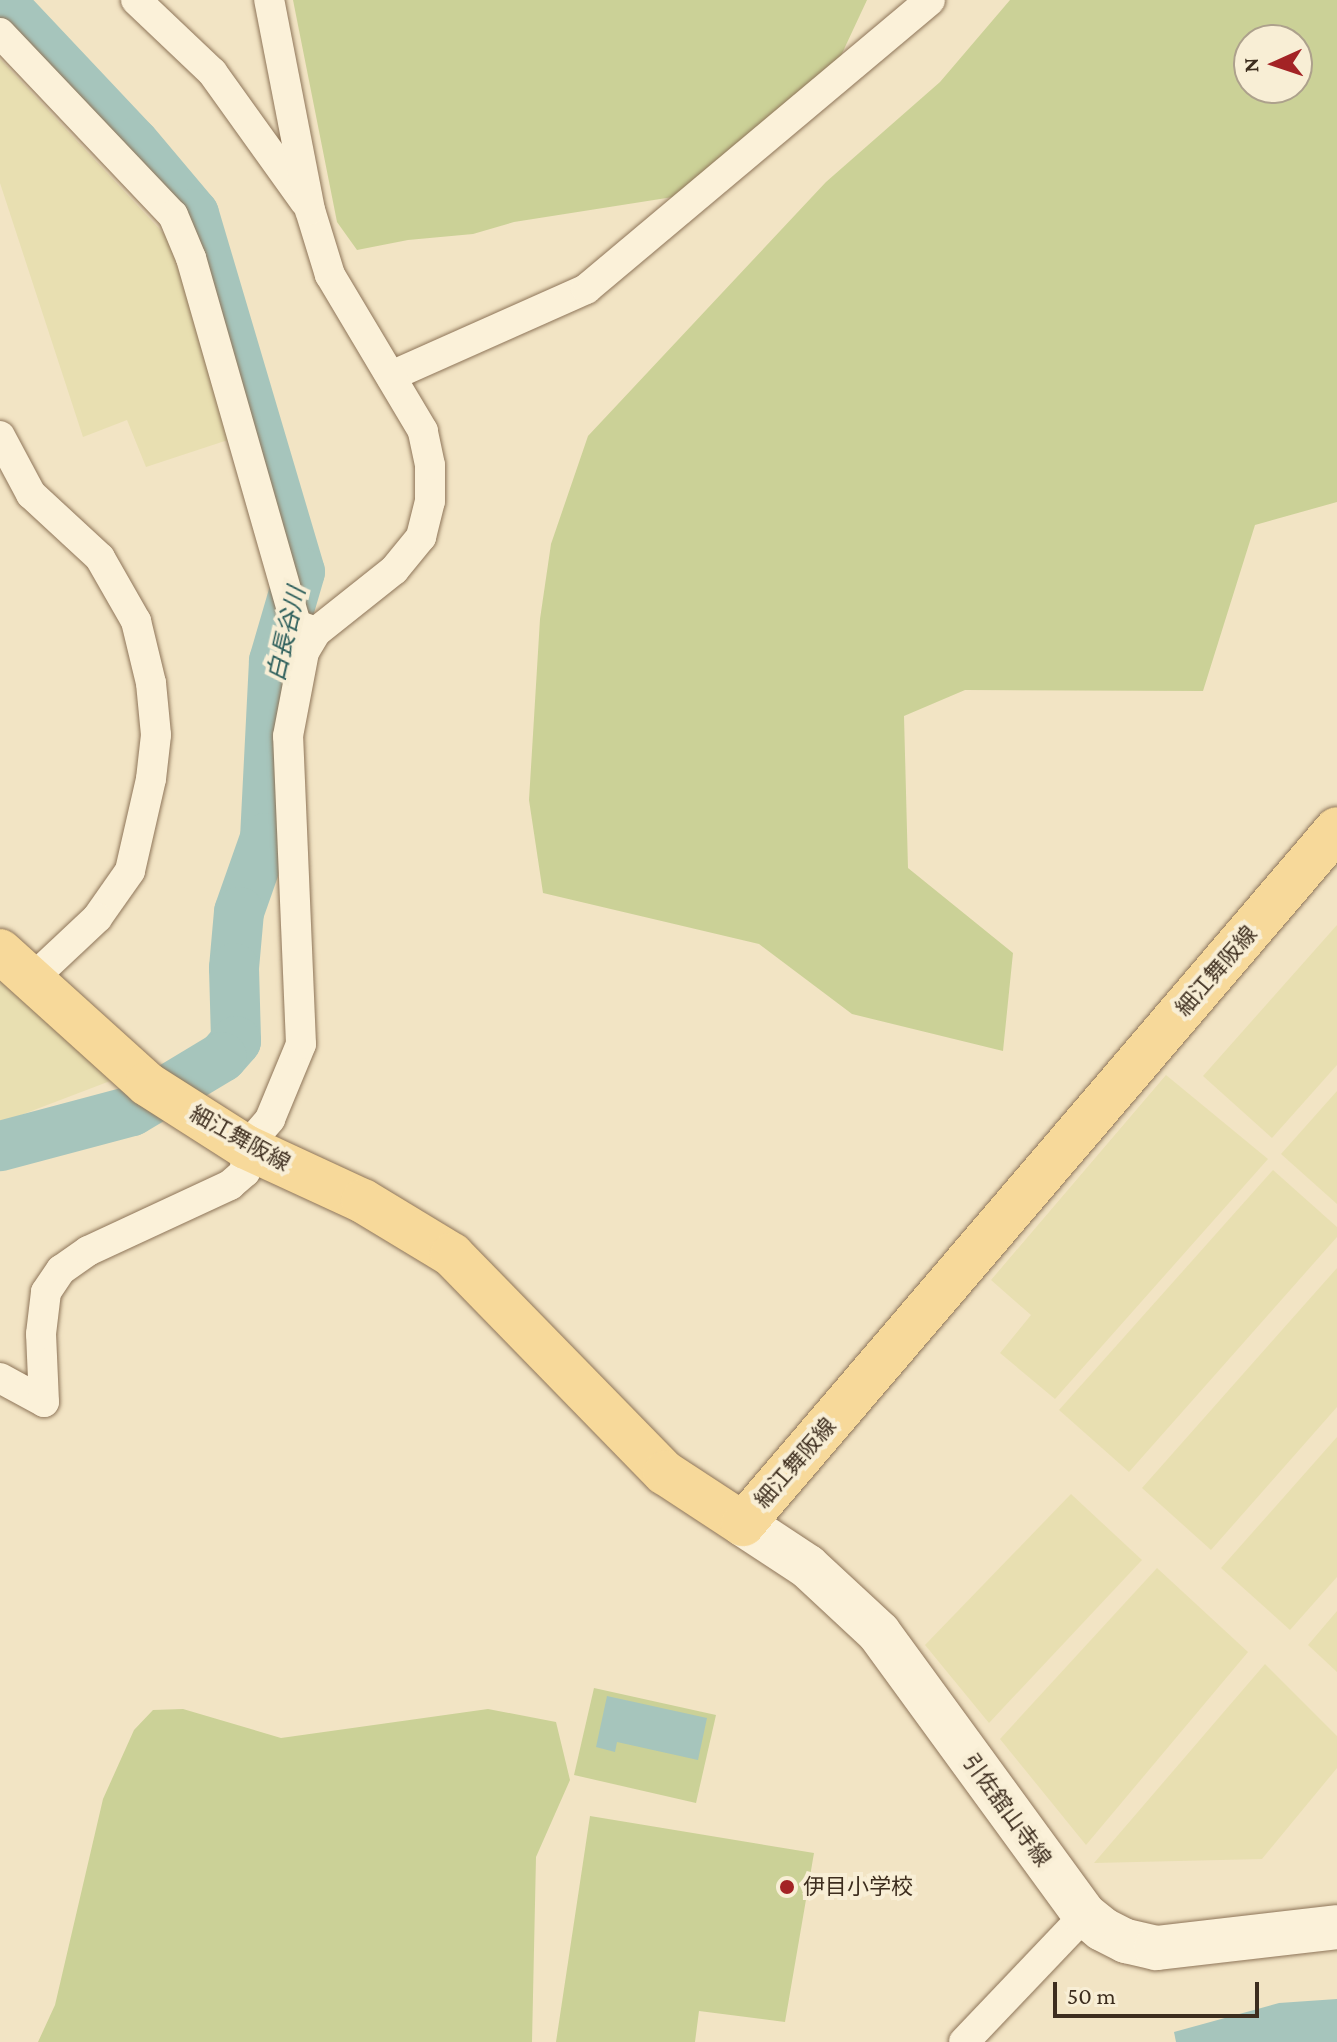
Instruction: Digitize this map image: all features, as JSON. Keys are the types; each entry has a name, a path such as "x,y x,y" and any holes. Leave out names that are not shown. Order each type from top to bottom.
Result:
{"main road":[{"name":"細江舞阪線","path":"15,966 159,1092 246,1147 363,1201 452,1255 665,1473 743,1524 1337,829"},
{"name":"引佐舘山寺線","path":"743,1524 807,1566 879,1633 1085,1915 1126,1941 1156,1948 1185,1948 1337,1927"}],"street":[{"path":"136,0 212,72 310,210"},
{"path":"0,1378 44,1402 41,1334 46,1292 61,1270 88,1251 230,1185 245,1172 246,1147 270,1119 301,1044 288,736 304,652 316,632 394,570 421,537 430,501 430,465 423,431 330,275 310,210 269,0"},
{"path":"391,376 586,289 930,0"},
{"path":"0,33 173,215 191,258 296,625 316,632"},
{"path":"0,436 31,494 100,558 136,621 151,683 156,735 151,779 130,871 97,918 15,966"},
{"path":"964,2042 1085,1915"}],"shaded area":[{"path":"0,59 167,237 237,437 146,467 127,420 83,437 0,183"},
{"path":"1337,925 1337,1065 1272,1138 1203,1076"},
{"path":"0,970 118,1078 0,1123"},
{"path":"1166,1075 1268,1159 1055,1399 1000,1353 1031,1315 991,1280"},
{"path":"1337,1091 1337,1204 1281,1154"},
{"path":"1273,1170 1337,1227 1337,1237 1129,1472 1059,1410"},
{"path":"1337,1268 1337,1407 1211,1550 1142,1488"},
{"path":"1337,1437 1337,1577 1290,1630 1221,1568"},
{"path":"1071,1494 1142,1560 989,1723 925,1645"},
{"path":"1157,1568 1248,1652 1086,1845 1000,1739"},
{"path":"1337,1611 1337,1672 1308,1645"},
{"path":"1265,1664 1337,1736 1337,1768 1262,1859 1094,1863"}],"green space":[{"path":"293,0 867,0 831,77 692,194 514,222 473,234 408,240 357,250 337,222"},
{"path":"1010,0 1337,0 1337,502 1255,525 1203,691 965,690 904,716 908,868 1013,953 1003,1051 852,1014 759,944 543,893 529,800 540,619 551,544 588,436 826,182 940,82"},
{"path":"594,1688 716,1715 696,1803 574,1775"},
{"path":"183,1709 281,1738 488,1709 556,1722 570,1780 536,1857 532,2042 38,2042 55,2005 103,1799 134,1730 153,1710"},
{"path":"590,1816 814,1853 785,2022 699,2011 695,2042 556,2042"}],"water":[{"path":"607,1696 707,1718 698,1760 617,1742 615,1752 596,1747"},
{"path":"1337,1999 1337,2042 1176,2042 1174,2032 1279,2003"}],"waterway":[{"name":"白長谷川","path":"0,1 134,143 194,214 300,572 274,661 265,838 239,912 234,968 236,1041 222,1057 132,1111 0,1146"}],"place":[{"name":"伊目小学校","path":"787,1887"}]}
